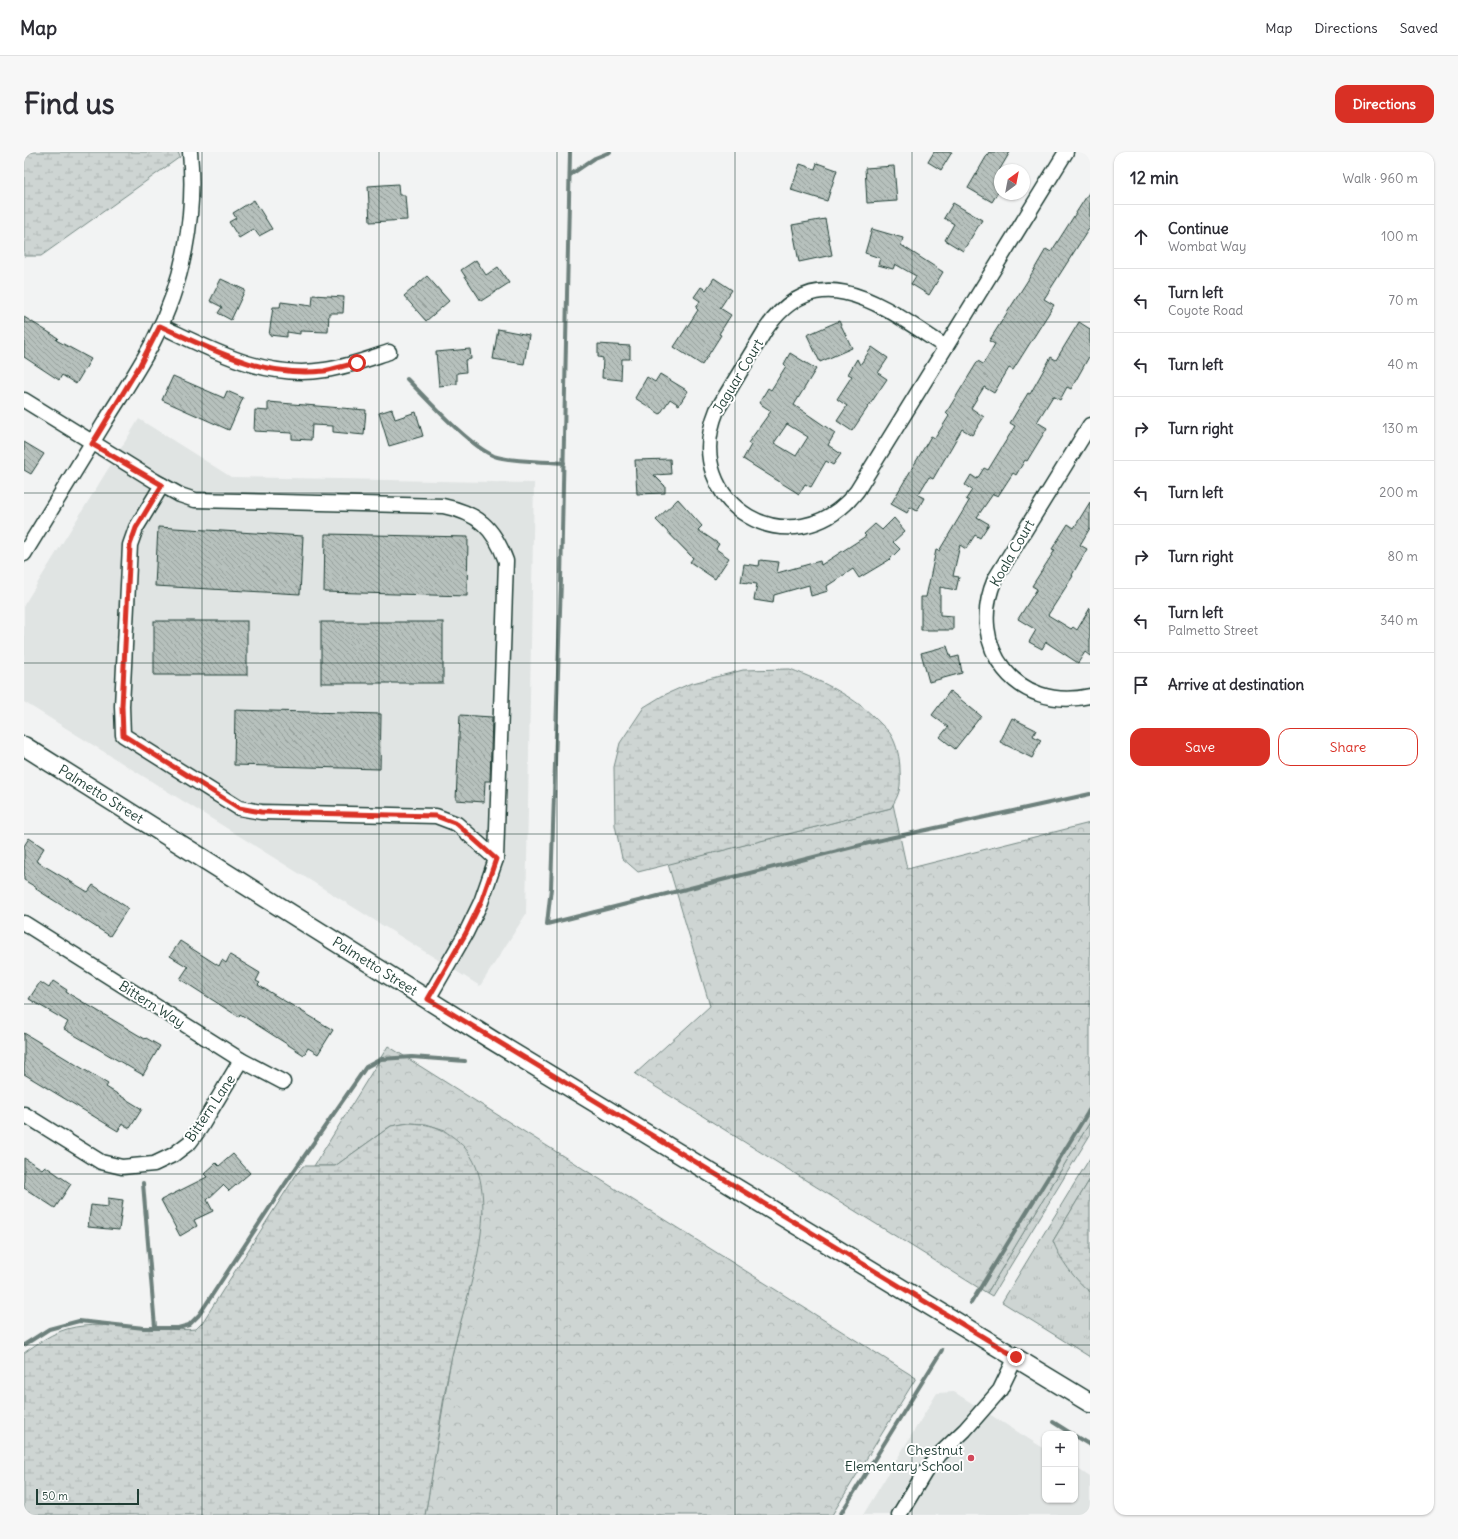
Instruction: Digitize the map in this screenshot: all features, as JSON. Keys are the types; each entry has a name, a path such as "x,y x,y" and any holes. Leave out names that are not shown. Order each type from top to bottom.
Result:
{"main road":[{"name":"Palmetto Street","path":"24,746 428,999 1090,1403"}],"street":[{"path":"24,554 140,365 160,326 173,295 186,245 192,194 190,152"},
{"name":"Jaguar Court","path":"946,347 872,301 850,293 832,291 814,293 791,303 773,319 766,329 717,410 712,422 708,447 712,472 717,484 724,495 737,509 753,520 764,524 787,528 810,525 832,515 841,508 857,491 946,347 1066,152"},
{"path":"160,326 227,357 250,365 275,370 300,372 325,370 357,363 389,352"},
{"path":"24,400 92,444 162,485 180,495 195,500 443,506 464,511 484,525 500,546 506,561 496,859 481,902 466,933 428,999"},
{"name":"Koala Court","path":"1090,425 995,579 987,602 985,614 986,627 992,651 998,662 1015,680 1025,687 1047,696 1070,699 1090,696"},
{"path":"162,485 136,528 130,545 122,706 123,735 239,808 261,812 436,816 457,824 496,859"},
{"name":"Bittern Way","path":"24,923 241,1060 283,1082"},
{"name":"Bittern Lane","path":"24,1114 101,1162 122,1167 154,1164 173,1155 190,1142 201,1127 241,1060"},
{"path":"899,1515 935,1460 965,1430 1000,1390 1016,1357"}],"shaded area":[{"path":"139,419 231,477 534,483 526,914 480,986 24,702 24,605"},
{"name":"Chestnut Elementary School","path":"954,1392 1042,1447 1042,1503 1078,1503 1078,1469 1090,1477 1090,1515 863,1515 937,1393"}],"green space":[{"path":"24,152 178,152 180,157 41,256 24,256"},
{"path":"790,669 815,679 850,698 871,714 890,734 898,752 900,776 899,790 891,808 638,872 622,858 615,825 614,767 620,743 644,707 662,696 689,684 743,670"},
{"path":"893,804 907,869 1090,823 1090,1122 987,1293 635,1074 710,1006 668,864 891,808"},
{"path":"388,1046 916,1378 832,1515 425,1515 451,1359 475,1266 483,1212 445,1130 426,1124 409,1123 391,1126 335,1166 314,1166"},
{"path":"1090,1122 1090,1135 992,1296 987,1293"},
{"path":"409,1123 423,1124 441,1129 458,1141 474,1161 481,1186 483,1215 473,1277 447,1379 425,1515 24,1515 24,1353 51,1335 75,1327 109,1325 180,1330 196,1329 202,1323 303,1166 335,1166 391,1126"},
{"path":"1090,1158 1090,1179 1053,1241 1090,1292 1090,1357 1002,1302"},
{"path":"1090,1179 1090,1292 1068,1268 1053,1241"}],"building":[{"path":"934,152 952,152 941,170 928,162"},
{"path":"989,152 1010,152 1003,164 994,164 994,199 992,202 968,188"},
{"path":"817,163 837,170 827,201 791,190 800,164 815,169"},
{"path":"894,166 897,201 867,203 865,168"},
{"path":"398,184 399,195 405,195 407,220 370,222 368,186"},
{"path":"1090,191 1090,227 1044,299 1054,305 1013,370 1009,368 994,393 984,387 971,408 984,417 972,435 962,429 933,479 929,477 918,495 924,498 917,511 910,507 907,513 891,504 931,436 935,438 949,416 946,413 978,361 983,364 995,344 989,341 1046,249 1051,252"},
{"path":"254,200 272,229 259,236 254,229 239,238 229,222 236,218 233,213"},
{"path":"953,203 982,220 963,251 945,240 954,224 944,218"},
{"path":"825,219 832,255 799,262 792,225"},
{"path":"872,229 903,238 901,245 943,272 929,295 911,284 916,276 895,264 893,269 878,265 880,258 865,253"},
{"path":"476,260 486,275 498,267 509,283 481,301 461,270"},
{"path":"427,276 449,301 426,321 404,296"},
{"path":"714,278 732,290 720,308 731,315 719,334 721,335 702,365 674,347 698,310 696,308 700,301 694,297 701,287 706,290"},
{"path":"221,279 245,290 231,320 218,313 222,307 210,301"},
{"path":"313,295 344,297 343,313 329,313 328,332 300,331 300,334 287,332 287,337 269,335 273,307 280,307 281,302 312,306"},
{"path":"24,317 58,338 56,340 91,359 76,384 62,375 59,380 24,357"},
{"path":"839,321 852,348 820,362 807,335"},
{"path":"1079,322 1090,329 1090,355 1071,389 1067,387 1060,400 1053,396 1037,422 1047,428 1027,461 1025,460 1016,475 1013,473 998,496 993,494 977,517 989,524 980,538 975,535 966,549 960,545 953,576 959,577 956,590 940,587 940,615 953,616 953,630 921,630 921,597 926,597 936,550 939,551 969,501 966,499 972,490 965,485 971,475 977,479 984,468 988,470 1015,426 1010,423 1028,393 1030,394 1051,357 1056,360"},
{"path":"498,329 529,335 524,364 493,359"},
{"path":"598,344 630,346 630,359 622,359 621,380 602,378 603,358 598,357"},
{"path":"872,347 888,358 878,373 887,379 852,431 837,421 847,406 837,399 852,376 848,374 857,359 860,365"},
{"path":"470,349 471,359 465,360 466,372 457,373 457,384 439,386 436,352"},
{"path":"790,353 816,369 794,405 835,433 828,445 841,454 833,465 826,461 811,487 805,484 799,494 743,459 751,445 748,443 771,411 759,403 768,388 771,390 786,366 784,364","holes":["787,424 808,437 796,456 774,443"]},
{"path":"660,374 688,391 679,405 670,399 660,414 635,398 647,377 655,382"},
{"path":"173,376 224,398 227,391 243,398 229,430 162,400"},
{"path":"268,402 366,410 364,435 333,432 333,426 312,425 311,440 292,439 292,433 254,431 255,410 268,411"},
{"path":"392,409 395,419 416,412 423,436 389,446 379,413"},
{"path":"24,442 44,454 31,474 24,470"},
{"path":"670,459 671,474 654,475 665,486 665,493 637,494 635,460"},
{"path":"678,499 702,526 698,530 719,544 716,549 729,558 715,579 690,562 693,558 656,520"},
{"path":"1090,502 1090,528 1080,545 1087,549 1072,575 1073,576 1048,615 1071,629 1073,627 1077,630 1090,608 1090,656 1085,652 1078,663 1046,642 1042,649 1029,642 1036,630 1018,619 1037,589 1032,586 1055,550 1052,549 1068,524 1074,528"},
{"path":"894,518 905,531 893,542 900,549 889,560 859,578 853,569 827,586 828,591 811,596 809,585 774,595 773,603 754,600 757,584 741,582 744,564 759,566 760,560 779,562 777,573 820,561 821,565 866,536 864,534 875,524 882,530"},
{"path":"158,527 303,536 300,594 155,586"},
{"path":"325,534 468,537 467,596 324,592"},
{"path":"154,621 247,621 247,675 154,675"},
{"path":"321,622 443,622 443,683 321,683"},
{"path":"947,646 951,658 959,656 962,673 929,682 921,653"},
{"path":"950,691 981,716 955,749 940,737 948,727 932,715"},
{"path":"235,710 381,714 380,769 234,765"},
{"path":"460,715 492,717 490,781 485,781 484,802 456,800"},
{"path":"1012,718 1036,730 1033,736 1041,740 1032,758 1000,742"},
{"path":"29,838 44,848 36,861 88,892 93,885 128,908 110,936 24,880 24,846"},
{"path":"180,941 219,966 222,960 226,963 230,955 260,973 256,981 260,983 258,985 333,1030 318,1054 308,1048 304,1055 240,1014 239,1017 180,979 188,967 170,956"},
{"path":"53,981 67,990 66,992 145,1039 146,1038 160,1046 143,1075 64,1029 68,1022 29,999 40,982 49,988"},
{"path":"24,1033 108,1084 106,1087 142,1109 130,1128 122,1124 118,1131 24,1074"},
{"path":"233,1154 250,1173 229,1191 223,1185 207,1200 213,1211 194,1220 197,1226 180,1236 161,1200 207,1177 204,1174 216,1163 219,1166"},
{"path":"24,1158 42,1169 45,1166 71,1184 55,1208 24,1188"},
{"path":"108,1198 123,1200 119,1230 88,1227 91,1205 108,1207"}],"waterway":[{"path":"570,152 561,580 551,888 547,924 885,839 1090,794"},
{"path":"570,175 595,158 610,152"},
{"path":"407,379 437,410 472,442 494,456 518,460 564,463"},
{"path":"24,1345 49,1329 79,1321 144,1328 178,1328 189,1325 199,1315 285,1184 366,1067 381,1059 412,1057 465,1061"},
{"path":"971,1303 1090,1109"},
{"path":"143,1183 155,1327"},
{"path":"840,1515 942,1350"},
{"path":"1053,1422 1067,1431"},
{"path":"1078,1438 1090,1445"}],"place":[{"name":"Chestnut Elementary School","path":"971,1458"}],"route":[{"path":"357,363 325,370 300,372 275,370 250,365 227,357 160,326 140,365 92,444 162,485 136,528 130,545 122,706 123,735 239,808 261,812 436,816 448,819 457,824 496,859 481,902 466,933 428,999 492,1040 1016,1357"}]}
